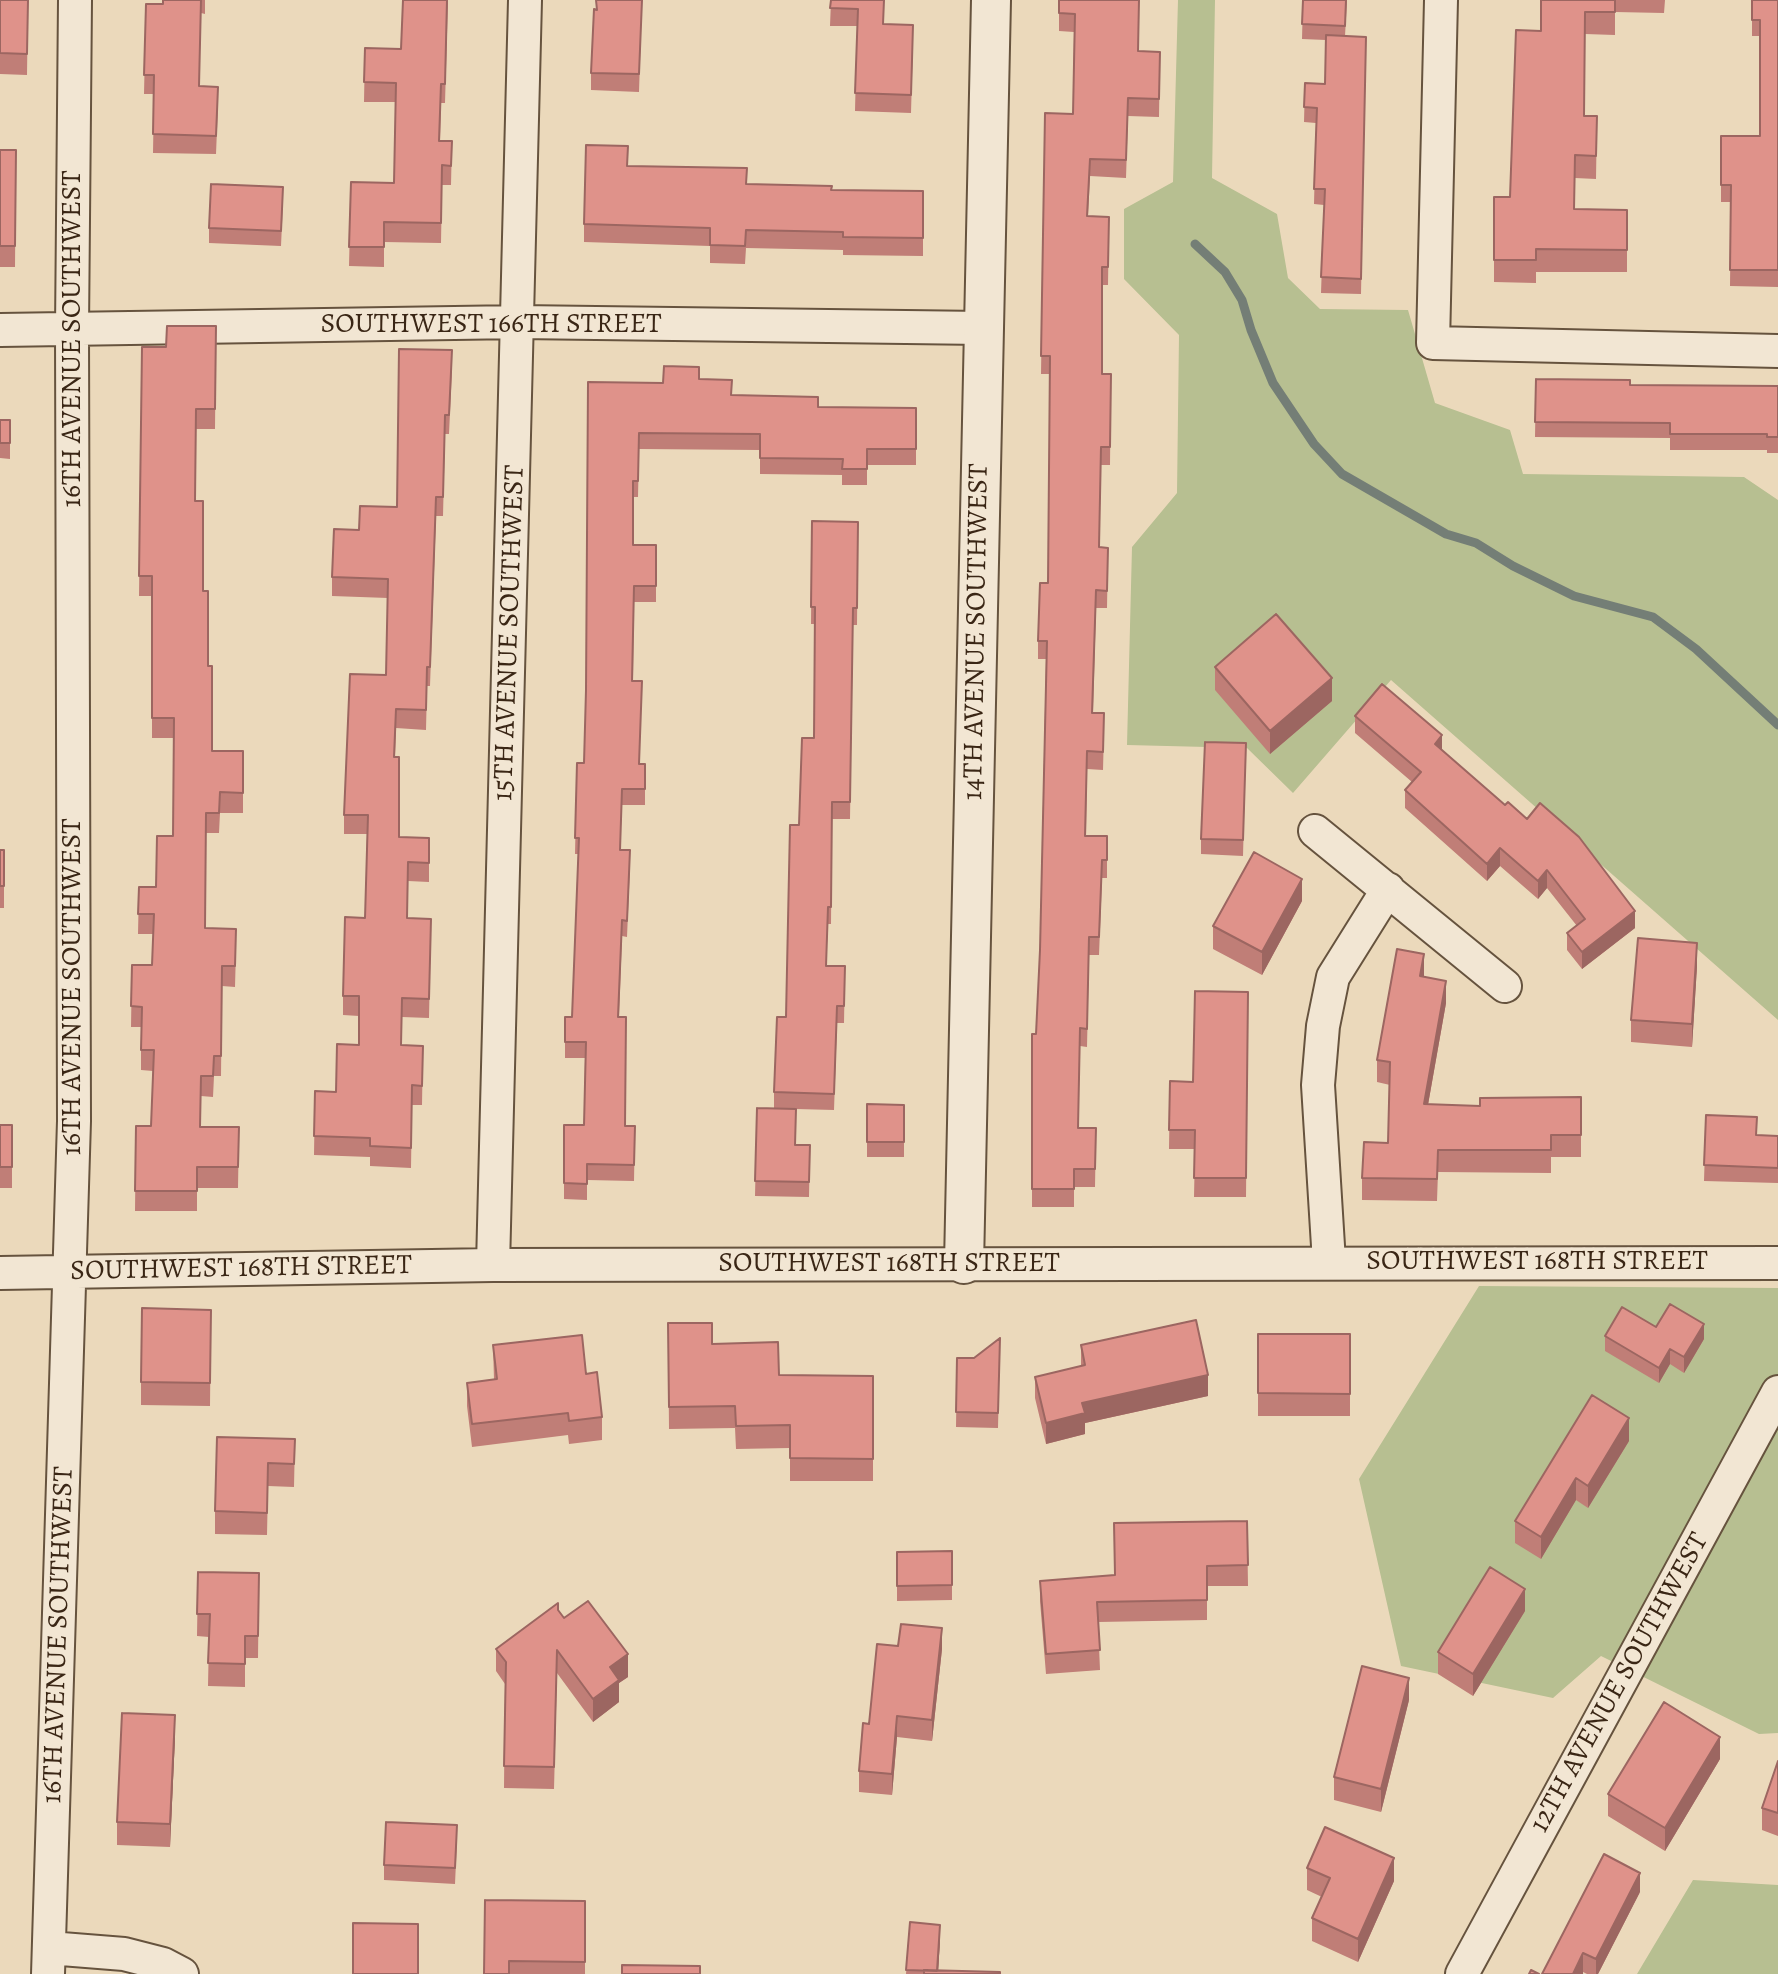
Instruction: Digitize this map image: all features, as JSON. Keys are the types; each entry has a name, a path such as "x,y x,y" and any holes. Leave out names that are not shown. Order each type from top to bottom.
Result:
{"street":[{"name":"16TH AVENUE SOUTHWEST","path":"48,1961 74,1121 72,329 75,0"},
{"name":"15TH AVENUE SOUTHWEST","path":"493,1265 525,0"},
{"name":"14TH AVENUE SOUTHWEST","path":"964,1264 991,0"},
{"path":"1441,0 1433,343 1778,351"},
{"name":"SOUTHWEST 166TH STREET","path":"0,330 519,322 983,328"},
{"path":"1315,831 1505,986"},
{"path":"1329,1262 1318,1085 1323,1026 1333,977 1388,889"},
{"name":"SOUTHWEST 168TH STREET","path":"0,1273 493,1265 1329,1262 1771,1267"},
{"name":"12TH AVENUE SOUTHWEST","path":"1462,1974 1778,1392"},
{"path":"48,1961 124,1954 163,1964 182,1974"}],"green space":[{"path":"1178,0 1215,0 1212,178 1277,214 1288,278 1320,309 1408,310 1435,403 1510,430 1523,474 1744,477 1778,500 1778,1020 1391,680 1293,793 1247,748 1127,745 1132,547 1177,493 1179,335 1124,279 1124,209 1173,182"},
{"path":"1479,1286 1778,1288 1778,1733 1759,1734 1601,1656 1553,1698 1401,1666 1359,1479"},
{"path":"1693,1880 1778,1885 1778,1974 1637,1974"}],"building":[{"path":"0,0 28,0 27,54 0,53"},
{"path":"163,0 201,0 199,86 218,87 216,136 153,134 154,75 144,75 146,4 163,4"},
{"path":"403,0 447,0 445,84 441,84 439,141 452,141 451,166 442,165 441,223 384,222 384,247 349,247 351,182 394,183 396,83 364,82 365,48 401,49"},
{"path":"596,0 642,0 639,74 591,73"},
{"path":"831,0 884,0 883,24 913,25 911,95 855,93 858,9 830,8"},
{"path":"1059,0 1139,0 1138,51 1160,52 1159,99 1128,98 1126,160 1090,159 1087,216 1109,217 1108,267 1102,267 1102,374 1111,374 1110,447 1101,447 1099,547 1108,548 1107,591 1096,590 1092,713 1104,713 1103,752 1087,751 1085,836 1107,836 1107,860 1102,860 1099,937 1089,937 1087,1029 1080,1028 1078,1128 1096,1128 1095,1169 1074,1169 1074,1189 1032,1189 1032,1034 1036,1034 1040,950 1047,641 1038,641 1040,583 1048,583 1050,356 1041,356 1045,113 1073,114 1075,14 1059,13"},
{"path":"1303,0 1346,0 1345,26 1302,24"},
{"path":"1541,0 1615,0 1615,12 1585,12 1584,116 1597,116 1596,156 1575,155 1574,209 1627,210 1627,250 1536,249 1536,260 1494,260 1494,197 1510,197 1516,30 1541,31"},
{"path":"1752,0 1778,0 1778,270 1730,270 1731,185 1721,185 1721,136 1760,136 1760,20 1752,20"},
{"path":"1326,35 1366,37 1361,279 1321,277 1325,189 1314,189 1317,108 1304,107 1305,83 1325,84"},
{"path":"586,145 628,146 627,166 747,168 746,184 832,186 831,190 923,191 923,238 843,237 843,232 746,230 745,246 710,245 710,228 584,224"},
{"path":"0,150 16,150 15,246 0,246"},
{"path":"211,184 283,187 281,231 209,228"},
{"path":"167,326 216,326 215,409 196,409 195,501 203,501 203,591 208,591 212,751 243,751 243,793 220,792 219,813 206,813 205,928 236,929 235,966 222,966 221,1056 214,1056 213,1076 201,1076 200,1127 239,1127 238,1167 197,1167 197,1191 135,1191 136,1126 151,1126 154,1050 141,1050 142,1007 131,1006 132,965 152,965 154,914 138,914 139,887 156,887 157,836 173,836 174,718 152,718 152,576 139,576 142,347 166,347"},
{"path":"399,349 452,350 449,415 445,415 443,497 436,497 426,710 396,709 394,757 399,757 399,837 429,838 429,863 408,862 407,918 431,919 429,999 402,998 401,1045 423,1046 422,1086 412,1085 411,1148 370,1146 370,1138 314,1136 315,1091 336,1092 337,1044 359,1045 359,996 343,996 345,917 365,918 368,815 344,815 350,674 386,675 388,579 332,577 334,529 359,530 360,506 397,507"},
{"path":"664,366 699,367 699,379 732,380 731,395 818,397 818,407 916,408 916,449 867,449 867,469 842,469 843,459 760,458 760,434 639,433 638,481 633,481 633,545 656,545 656,586 634,586 632,681 642,681 639,764 645,764 645,789 622,789 620,850 630,850 627,921 622,920 618,1017 626,1017 625,1126 635,1126 634,1165 587,1164 587,1184 564,1183 564,1125 584,1125 586,1042 565,1042 565,1017 572,1017 579,838 575,838 577,763 584,763 588,382 663,383"},
{"path":"1536,379 1630,380 1630,385 1778,386 1778,437 1767,437 1767,434 1670,434 1670,423 1535,422"},
{"path":"0,420 10,420 10,443 0,443"},
{"path":"812,521 858,522 857,608 853,608 850,802 832,802 831,907 828,907 826,966 845,966 844,1006 837,1006 834,1094 774,1092 777,1017 786,1017 790,825 799,825 802,738 814,738"},
{"path":"1276,614 1332,678 1270,731 1215,667"},
{"path":"1382,684 1442,735 1435,744 1505,805 1508,802 1527,819 1540,803 1579,837 1635,911 1582,952 1567,933 1585,919 1547,870 1538,881 1500,848 1487,864 1405,790 1421,772 1355,716"},
{"path":"1205,742 1246,743 1243,840 1201,839"},
{"path":"0,850 4,850 4,886 0,886"},
{"path":"1254,852 1302,879 1262,952 1213,926"},
{"path":"1638,938 1697,943 1692,1024 1631,1020"},
{"path":"1397,949 1424,954 1420,976 1446,981 1424,1104 1480,1106 1480,1098 1581,1097 1581,1135 1551,1135 1551,1150 1438,1150 1437,1179 1362,1178 1364,1142 1388,1143 1390,1062 1377,1060"},
{"path":"1195,991 1248,992 1246,1178 1194,1178 1195,1130 1169,1130 1170,1081 1193,1082"},
{"path":"867,1104 904,1105 904,1142 867,1142"},
{"path":"757,1108 796,1109 795,1145 810,1145 809,1182 755,1181"},
{"path":"1706,1115 1757,1117 1756,1135 1778,1136 1778,1168 1704,1165"},
{"path":"0,1125 12,1125 12,1167 0,1167"},
{"path":"1670,1304 1704,1324 1684,1357 1670,1349 1659,1368 1605,1336 1622,1307 1656,1327"},
{"path":"142,1308 211,1310 210,1383 141,1382"},
{"path":"1196,1320 1208,1375 1082,1403 1085,1413 1046,1423 1035,1377 1085,1365 1081,1345"},
{"path":"668,1323 712,1323 712,1344 778,1342 779,1375 873,1376 873,1459 790,1458 790,1425 736,1426 735,1406 669,1407"},
{"path":"1258,1334 1350,1334 1350,1394 1258,1393"},
{"path":"582,1335 586,1374 597,1372 602,1417 569,1421 568,1413 472,1424 467,1383 497,1379 493,1345"},
{"path":"1000,1338 998,1413 956,1412 957,1358 974,1358"},
{"path":"1592,1395 1629,1418 1588,1486 1576,1478 1541,1537 1515,1521"},
{"path":"217,1437 295,1439 294,1464 268,1463 267,1513 215,1511"},
{"path":"1247,1521 1248,1565 1207,1566 1207,1600 1097,1602 1100,1650 1046,1654 1040,1581 1115,1575 1114,1523"},
{"path":"952,1551 952,1585 897,1586 897,1552"},
{"path":"1490,1567 1525,1589 1473,1674 1438,1652"},
{"path":"198,1572 259,1573 258,1636 245,1636 245,1664 208,1663 210,1614 197,1614"},
{"path":"588,1601 628,1654 610,1667 619,1680 593,1699 557,1650 554,1767 504,1766 506,1662 496,1649 558,1603 558,1610 564,1618"},
{"path":"901,1624 942,1628 932,1720 897,1716 892,1774 859,1771 863,1723 869,1724 877,1644 898,1646"},
{"path":"1362,1666 1409,1678 1381,1789 1334,1777"},
{"path":"1664,1702 1720,1737 1665,1828 1608,1794"},
{"path":"122,1713 175,1715 170,1824 117,1822"},
{"path":"1778,1761 1778,1813 1762,1808"},
{"path":"386,1822 457,1825 455,1868 384,1865"},
{"path":"1325,1827 1394,1858 1358,1939 1312,1918 1330,1878 1307,1868"},
{"path":"1604,1854 1640,1873 1596,1959 1583,1953 1573,1974 1542,1974"},
{"path":"485,1900 585,1901 585,1962 509,1961 509,1974 484,1974"},
{"path":"910,1922 940,1925 937,1971 906,1970"},
{"path":"353,1923 418,1924 418,1974 353,1974"},
{"path":"622,1965 700,1966 700,1974 622,1974"},
{"path":"924,1970 1000,1972 1000,1974 924,1974"}],"waterway":[{"path":"1195,244 1225,272 1242,300 1273,383 1314,444 1342,474 1446,534 1476,543 1513,566 1574,596 1653,617 1696,649 1778,725"}]}
